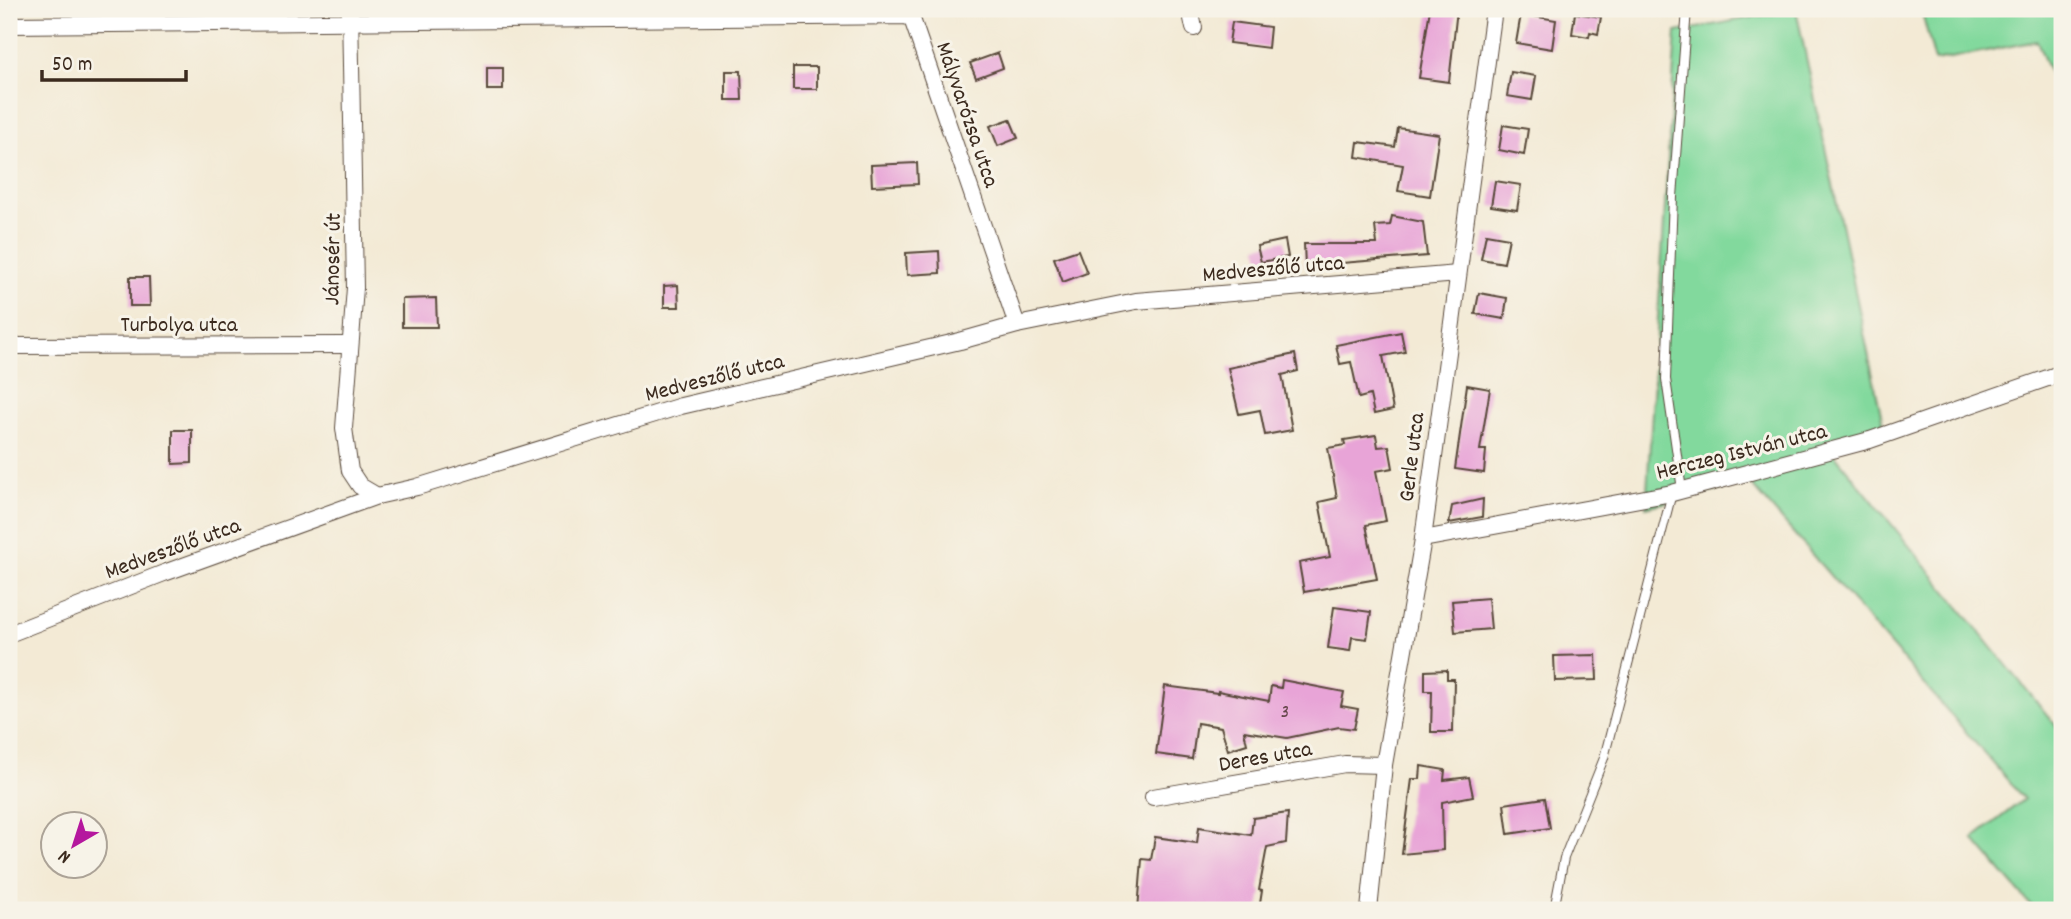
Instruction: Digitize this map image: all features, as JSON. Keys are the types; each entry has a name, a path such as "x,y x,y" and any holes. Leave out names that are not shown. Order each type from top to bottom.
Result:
{"street":[{"path":"1190,9 1194,28"},
{"name":"Gerle utca","path":"1369,910 1384,765 1423,539 1494,9"},
{"name":"Mályvarózsa utca","path":"9,24 350,16 911,16 1017,325"},
{"name":"Jánosér út","path":"350,16 355,288 344,428 345,449 350,471 360,486 377,496"},
{"name":"Medveszőlő utca","path":"9,634 164,573 377,496 417,487 681,406 960,341 1017,325 1136,301 1458,274"},
{"name":"Turbolya utca","path":"9,346 350,345"},
{"name":"Herczeg István utca","path":"1423,539 1677,491 1870,440 2062,373"},
{"name":"Deres utca","path":"1153,797 1345,764 1384,765"}],"lane":[{"path":"1554,910 1564,858 1604,758 1677,491 1666,379 1673,197 1687,9"}],"green space":[{"path":"1796,9 1883,424 1826,444 2062,733 2062,910 2035,910 1973,839 2024,799 1750,483 1646,507 1676,32"},
{"path":"1921,9 2062,9 2062,105 2037,41 1935,61"}],"building":[{"path":"1430,9 1457,9 1449,82 1419,78"},
{"path":"1575,13 1601,17 1598,34 1590,32 1589,37 1572,34"},
{"path":"1521,14 1556,20 1552,49 1516,43"},
{"path":"1232,22 1270,27 1268,48 1229,43"},
{"path":"998,53 1003,68 976,78 970,63"},
{"path":"793,67 817,67 817,89 793,89"},
{"path":"487,68 503,68 503,90 487,90"},
{"path":"726,71 741,71 742,100 726,100"},
{"path":"1511,72 1536,76 1532,100 1507,96"},
{"path":"1010,119 1018,138 998,146 990,126"},
{"path":"1503,125 1528,129 1524,155 1499,150"},
{"path":"1398,128 1439,134 1430,196 1398,191 1403,165 1356,157 1358,142 1395,147"},
{"path":"917,163 918,184 872,186 871,165"},
{"path":"1495,181 1521,185 1517,210 1491,206"},
{"path":"1392,216 1423,222 1427,256 1305,266 1304,244 1377,244 1375,226 1390,225"},
{"path":"1486,234 1509,238 1504,263 1481,259"},
{"path":"1285,240 1288,257 1261,262 1257,246"},
{"path":"1078,250 1087,273 1063,282 1054,258"},
{"path":"939,251 940,273 907,275 906,253"},
{"path":"130,277 149,277 150,306 130,306"},
{"path":"678,285 679,307 664,307 664,286"},
{"path":"1479,293 1507,298 1504,319 1475,314"},
{"path":"436,298 437,327 402,327 402,299"},
{"path":"1401,332 1405,352 1383,356 1393,410 1374,414 1370,395 1359,398 1351,362 1340,364 1336,345"},
{"path":"1295,354 1298,371 1282,375 1292,430 1265,435 1260,410 1239,414 1228,368"},
{"path":"1467,385 1490,389 1480,450 1486,450 1484,473 1455,469"},
{"path":"173,430 192,430 192,463 173,464"},
{"path":"1376,435 1378,447 1389,446 1393,468 1376,471 1386,521 1366,525 1377,579 1304,592 1299,563 1330,557 1319,502 1337,498 1328,448 1345,445 1344,440"},
{"path":"1483,499 1482,517 1449,523 1452,506"},
{"path":"1488,598 1491,629 1455,632 1452,601"},
{"path":"1334,607 1371,612 1367,639 1352,637 1350,651 1328,648"},
{"path":"1596,655 1597,680 1555,681 1554,656"},
{"path":"1447,670 1447,679 1454,679 1453,732 1431,732 1432,691 1425,691 1425,671"},
{"path":"1282,680 1344,692 1341,706 1358,709 1354,729 1339,727 1287,738 1244,731 1247,744 1228,750 1221,727 1197,723 1192,759 1156,754 1165,686 1218,691 1269,701 1271,686 1281,688"},
{"path":"1421,766 1445,770 1444,780 1469,777 1473,796 1442,802 1443,850 1402,854 1412,779 1420,779"},
{"path":"1545,798 1550,828 1508,834 1504,804"},
{"path":"1288,813 1286,843 1267,847 1259,890 1262,891 1259,910 1138,910 1142,859 1151,860 1155,837 1197,843 1199,827 1251,835 1253,818"}]}
